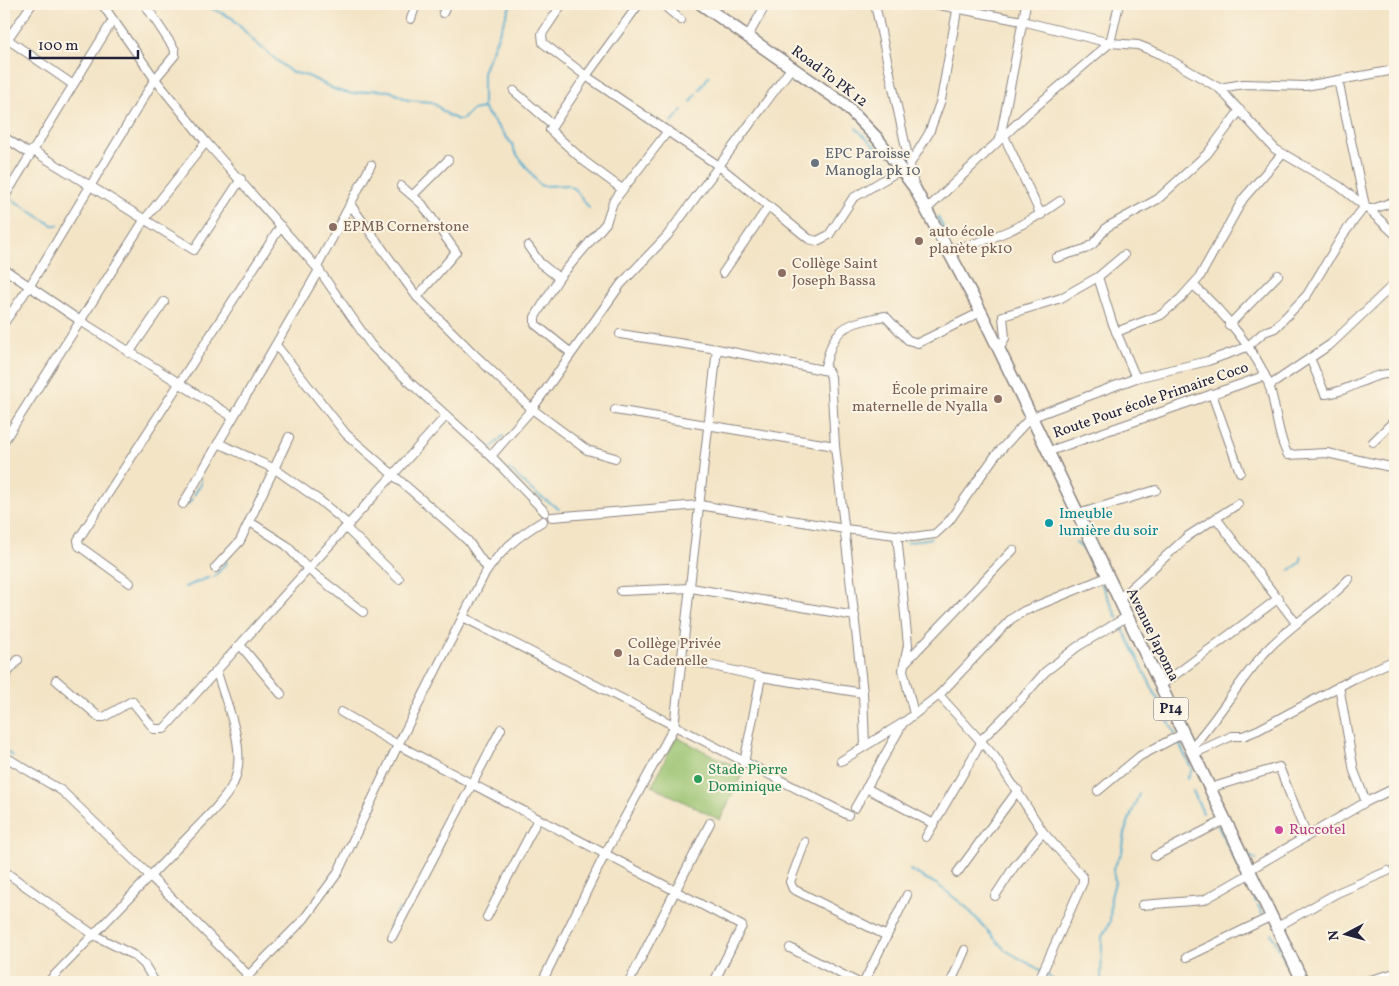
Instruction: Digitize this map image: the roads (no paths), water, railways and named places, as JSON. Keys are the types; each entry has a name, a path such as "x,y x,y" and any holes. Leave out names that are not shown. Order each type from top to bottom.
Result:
{"main road":[{"name":"Road To PK 12","path":"701,4 792,67 854,114 906,167 914,187 981,312 1040,436"},
{"name":"Avenue Japoma","path":"1040,436 1303,982"}],"street":[{"path":"32,4 9,36 10,42 72,84"},
{"path":"102,4 155,79 206,142 241,179 318,268 371,345 491,456 549,515"},
{"path":"411,19 416,4"},
{"path":"443,13 447,4"},
{"path":"562,4 542,34 541,39 543,43 586,76 719,166 768,207 810,239 817,241 829,235 853,198 906,167 929,133 941,100 958,6"},
{"path":"622,189 551,133 553,125 586,76 639,4"},
{"path":"662,4 681,20"},
{"path":"748,36 766,4"},
{"path":"875,4 906,167"},
{"path":"934,4 958,6 1110,43 1138,45 1155,52 1220,88 1269,143 1282,154 1339,186 1395,234"},
{"path":"1026,4 1002,138 1041,215"},
{"path":"927,209 1002,138 1110,43 1119,4"},
{"path":"4,323 29,287 155,79 176,53 146,6"},
{"path":"4,198 72,84 113,20"},
{"path":"491,456 532,408 621,284 667,236 792,67"},
{"path":"1220,88 1244,84 1305,86 1395,70"},
{"path":"1338,80 1366,208"},
{"path":"514,92 553,125"},
{"path":"1056,258 1084,250 1093,244 1107,227 1158,199 1207,154 1240,110"},
{"path":"571,353 534,321 559,278 606,223 613,202 668,131"},
{"path":"4,137 146,219 194,250 241,179"},
{"path":"4,441 79,320 146,219 206,142"},
{"path":"1116,332 1161,315 1193,285 1226,234 1244,199 1282,154"},
{"path":"413,195 448,160"},
{"path":"183,504 276,345 371,165"},
{"path":"401,186 413,195 456,252 417,297"},
{"path":"949,250 987,240 1041,215 1060,201"},
{"path":"1366,208 1373,209 1395,201"},
{"path":"350,204 417,297 532,408 587,450 615,458"},
{"path":"723,273 768,207"},
{"path":"242,982 304,919 337,874 398,745 488,569 512,542 543,521 542,516 699,505 845,529 925,536 943,528 995,456 1030,418 1136,378 1208,361 1248,347 1264,332 1275,328 1307,296 1344,236 1366,208"},
{"path":"130,582 79,546 78,540 281,226"},
{"path":"528,246 540,263 559,278"},
{"path":"999,350 1005,338 1003,316 1061,298 1098,277 1124,255"},
{"path":"4,269 179,385 233,417"},
{"path":"1229,325 1278,275"},
{"path":"1098,277 1116,332 1136,378"},
{"path":"1269,386 1344,333 1395,283"},
{"path":"1193,285 1211,300 1248,347 1269,386 1288,455 1327,453 1395,468"},
{"path":"130,353 164,302"},
{"path":"824,370 834,337 846,326 853,323 885,316 908,340 918,343 981,312"},
{"path":"620,334 717,349 824,370 828,371 831,376 835,446 863,693 865,746"},
{"path":"276,345 346,434 468,542 488,569"},
{"path":"542,982 605,854 674,726 717,349"},
{"path":"1310,358 1325,394 1349,388 1378,374 1395,374"},
{"name":"Route Pour école Primaire Coco","path":"1047,452 1264,376"},
{"path":"1212,394 1240,472"},
{"path":"615,410 835,446"},
{"path":"56,680 102,717 130,702 135,703 152,726 158,730 167,727 446,416"},
{"path":"1373,442 1395,420"},
{"path":"215,568 240,541 289,437"},
{"path":"218,443 275,469 319,500 348,527 398,580"},
{"path":"1078,514 1156,490"},
{"path":"1120,599 1188,536 1238,504"},
{"path":"1216,518 1279,598 1296,623"},
{"path":"250,522 289,548 309,570 363,612"},
{"path":"897,535 908,645 903,664 914,714"},
{"path":"903,664 1013,550"},
{"path":"841,761 903,723 939,695 1011,619 1024,611 1107,577"},
{"path":"1191,751 1268,649 1296,623 1325,602 1349,579"},
{"path":"621,591 691,588 855,616"},
{"path":"1160,686 1279,598"},
{"path":"926,837 981,742 1016,706 1044,672 1077,647 1128,616"},
{"path":"463,617 848,815"},
{"path":"241,646 281,694"},
{"path":"683,659 761,677 863,693"},
{"path":"4,677 18,660"},
{"path":"1191,751 1232,736 1243,736 1258,730 1340,686 1395,660"},
{"path":"48,982 226,797 237,771 236,740 217,672"},
{"path":"744,763 761,677"},
{"path":"1340,686 1354,770 1366,802"},
{"path":"939,695 995,757 1018,790 1043,832 1084,879 1038,982"},
{"path":"341,712 398,745 742,926 714,982"},
{"path":"855,808 903,723"},
{"path":"392,937 501,728"},
{"path":"1098,791 1134,761 1182,734"},
{"path":"4,756 62,791 249,976"},
{"path":"1210,788 1279,767 1307,836"},
{"path":"866,788 934,824"},
{"path":"1142,905 1204,900 1307,836 1366,802 1395,788"},
{"path":"957,874 1018,790"},
{"path":"487,917 538,819"},
{"path":"1155,856 1225,820"},
{"path":"629,982 710,823"},
{"path":"995,896 1014,867 1043,832"},
{"path":"805,842 790,886 886,936"},
{"path":"4,871 94,935 135,956 144,964 155,982"},
{"path":"1188,957 1274,922 1388,871"},
{"path":"864,982 907,895"},
{"path":"790,948 857,982"},
{"path":"951,982 965,950"},
{"path":"1364,982 1395,973"}],"waterway":[{"path":"203,4 232,18 256,43 291,72 308,76 336,90 353,94 374,90 390,91 408,100 432,102 448,115 458,120 463,119 472,110 483,108"},
{"path":"511,4 483,72 483,108 512,144 515,152 539,184 542,186 568,185 575,189 589,208"},
{"path":"699,90 709,76"},
{"path":"691,102 696,94"},
{"path":"672,122 682,110"},
{"path":"856,128 880,151"},
{"path":"7,196 52,225 58,225"},
{"path":"938,217 945,232"},
{"path":"488,451 503,436"},
{"path":"509,469 535,493 559,509"},
{"path":"194,495 201,484 201,479"},
{"path":"188,504 192,499"},
{"path":"345,533 357,545"},
{"path":"906,543 931,538"},
{"path":"1076,542 1084,550 1098,578"},
{"path":"1290,570 1300,563 1302,556"},
{"path":"214,577 227,562"},
{"path":"185,587 210,577"},
{"path":"1101,583 1118,619"},
{"path":"1121,625 1175,734"},
{"path":"1179,743 1192,770 1187,779"},
{"path":"7,752 13,756"},
{"path":"1193,791 1203,813"},
{"path":"1101,982 1102,937 1110,922 1111,897 1115,882 1113,869 1122,852 1126,828 1139,794"},
{"path":"1218,826 1243,875"},
{"path":"1248,856 1257,860"},
{"path":"910,870 938,885 966,907 1005,950 1042,971"},
{"path":"1246,880 1248,885"},
{"path":"1250,888 1256,902"},
{"path":"1258,905 1263,916"},
{"path":"389,928 399,909"},
{"path":"1271,933 1280,951"},
{"path":"1281,953 1287,967"},
{"path":"1288,968 1292,978"},
{"path":"1046,974 1056,982"}],"place":[{"name":"EPC Paroisse Manogla pk 10","path":"815,163"},
{"name":"EPMB Cornerstone","path":"333,227"},
{"name":"auto école planète pk10","path":"919,241"},
{"name":"Collège Saint Joseph Bassa","path":"782,273"},
{"name":"École primaire maternelle de Nyalla","path":"998,399"},
{"name":"Imeuble lumière du soir","path":"1049,523"},
{"name":"Collège Privée la Cadenelle","path":"618,653"},
{"name":"Stade Pierre Dominique","path":"698,779"},
{"name":"Ruccotel","path":"1279,830"}]}
